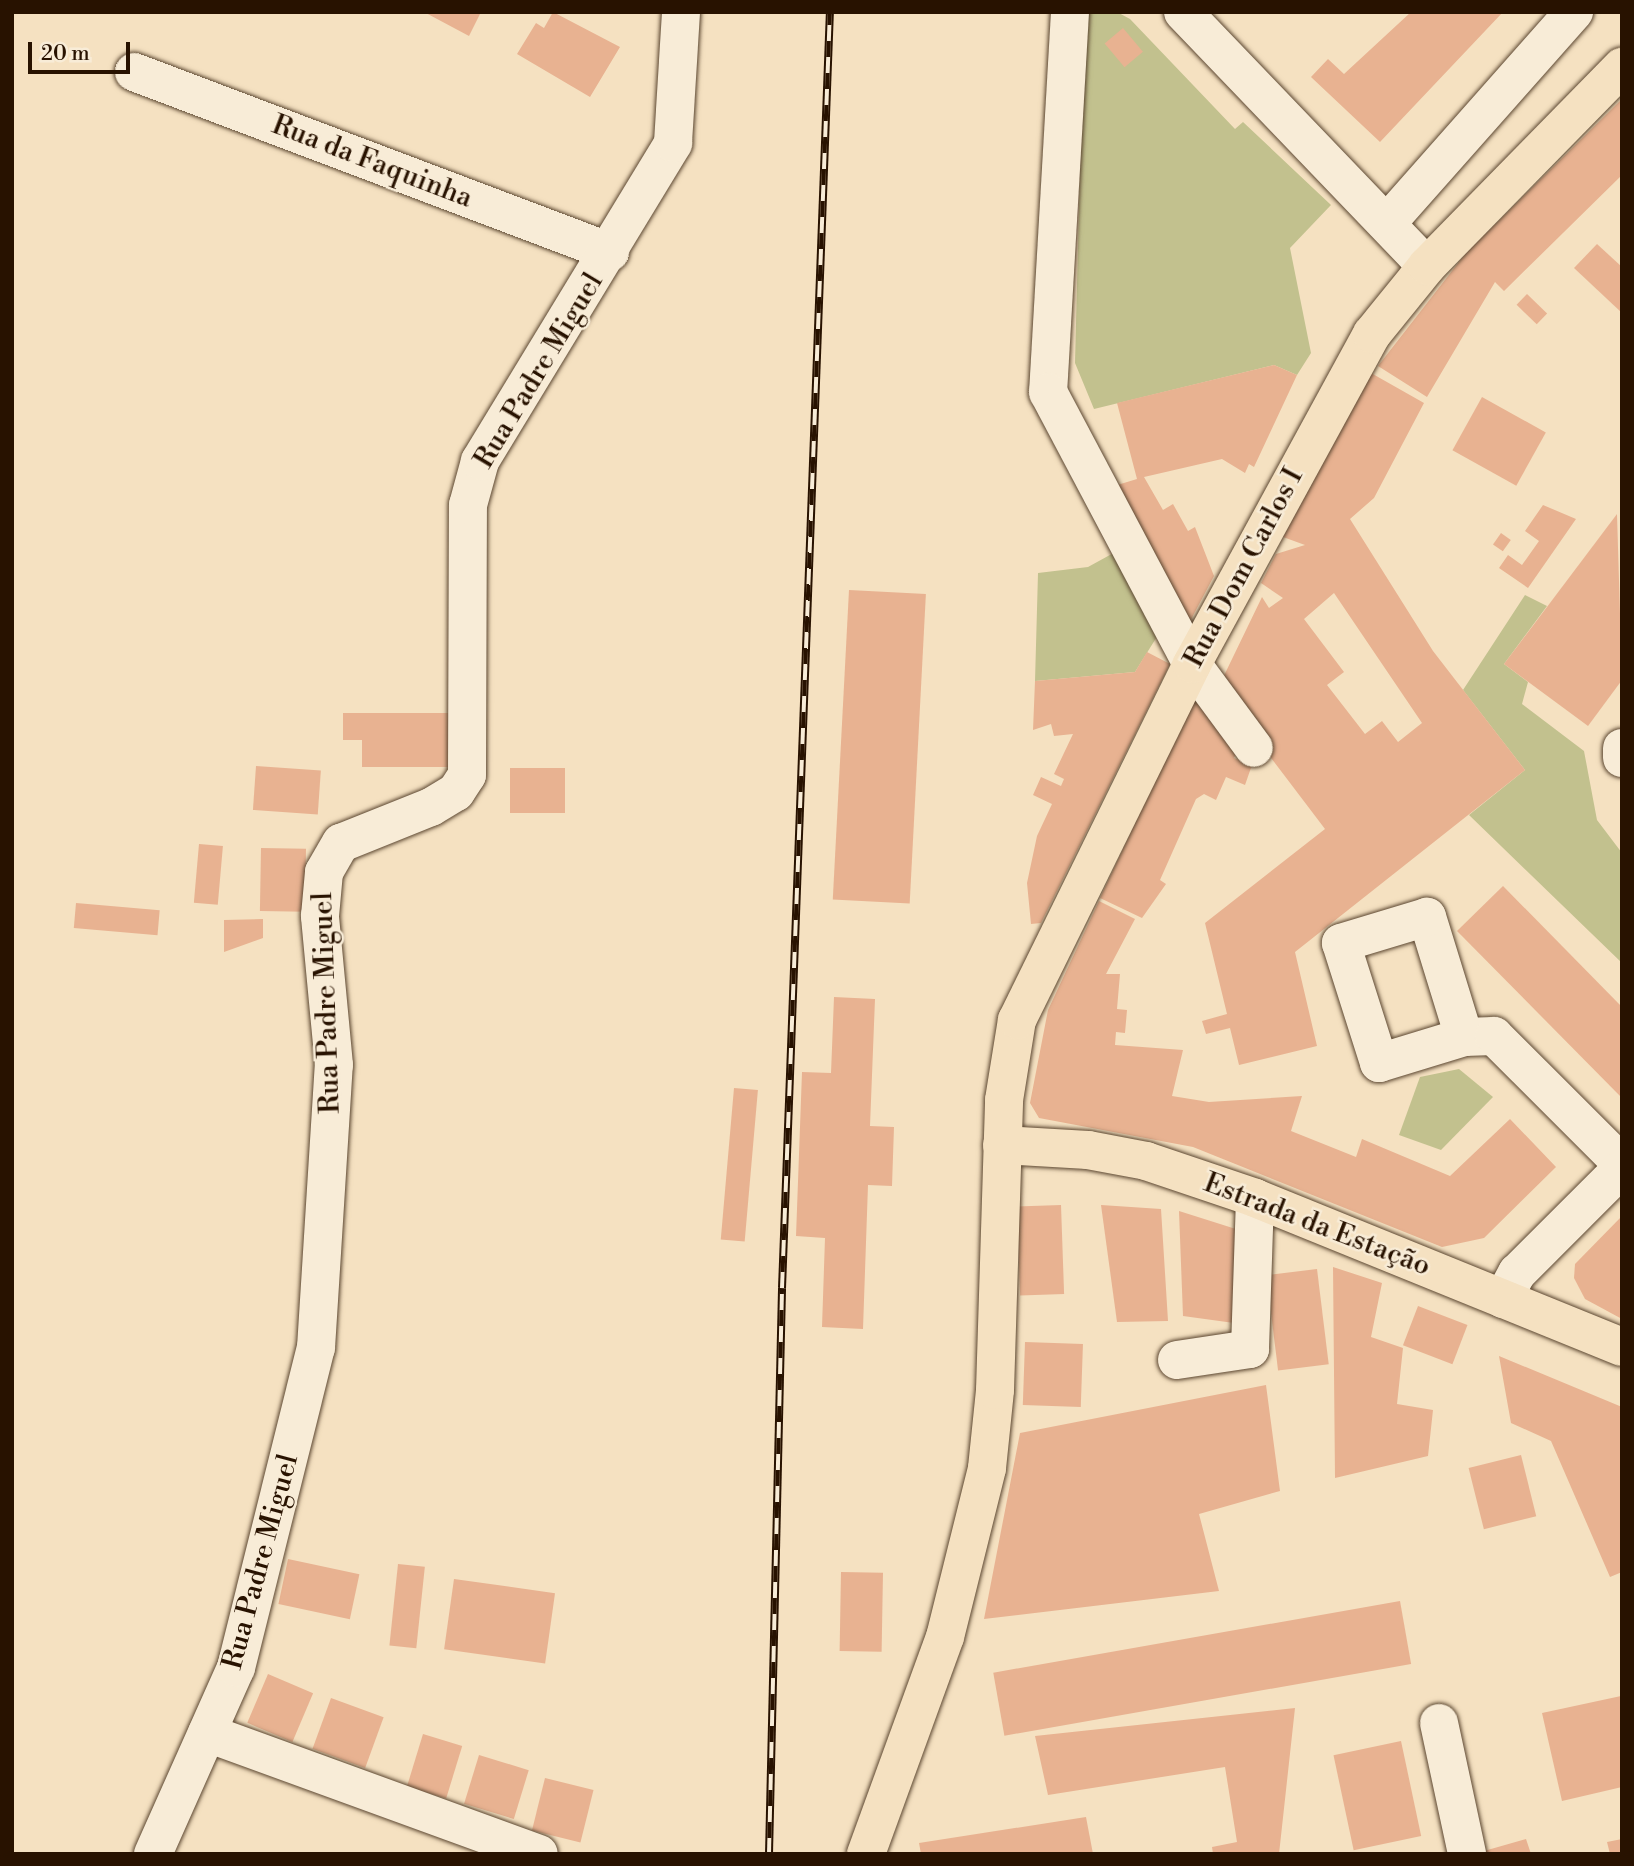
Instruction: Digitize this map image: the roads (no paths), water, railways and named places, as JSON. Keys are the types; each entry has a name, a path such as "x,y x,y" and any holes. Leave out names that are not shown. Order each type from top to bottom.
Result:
{"main road":[{"name":"Rua Dom Carlos I","path":"866,1854 945,1637 978,1514 995,1390 1002,1145 1017,1020 1192,664 1355,362 1427,266 1622,67"},
{"name":"Estrada da Estação","path":"1002,1145 1116,1155 1255,1198 1622,1347"}],"street":[{"path":"1070,12 1048,392 1192,664 1254,748"},
{"path":"1388,222 1574,12"},
{"path":"1197,17 1427,266"},
{"name":"Rua Padre Miguel","path":"153,1854 236,1668 316,1348 334,1065 320,916 324,872 341,843 431,807 456,792 467,775 471,494 480,461 610,252 673,143 673,18"},
{"name":"Rua da Faquinha","path":"134,72 610,252"},
{"path":"1622,748 1622,758"},
{"path":"1464,1037 1494,1036 1622,1166 1517,1273 1503,1299"},
{"path":"1177,1360 1250,1349 1255,1198"},
{"path":"1439,1724 1467,1854"},
{"path":"207,1733 539,1854"}],"railway":[{"path":"769,1854 782,1288 830,12"}]}
